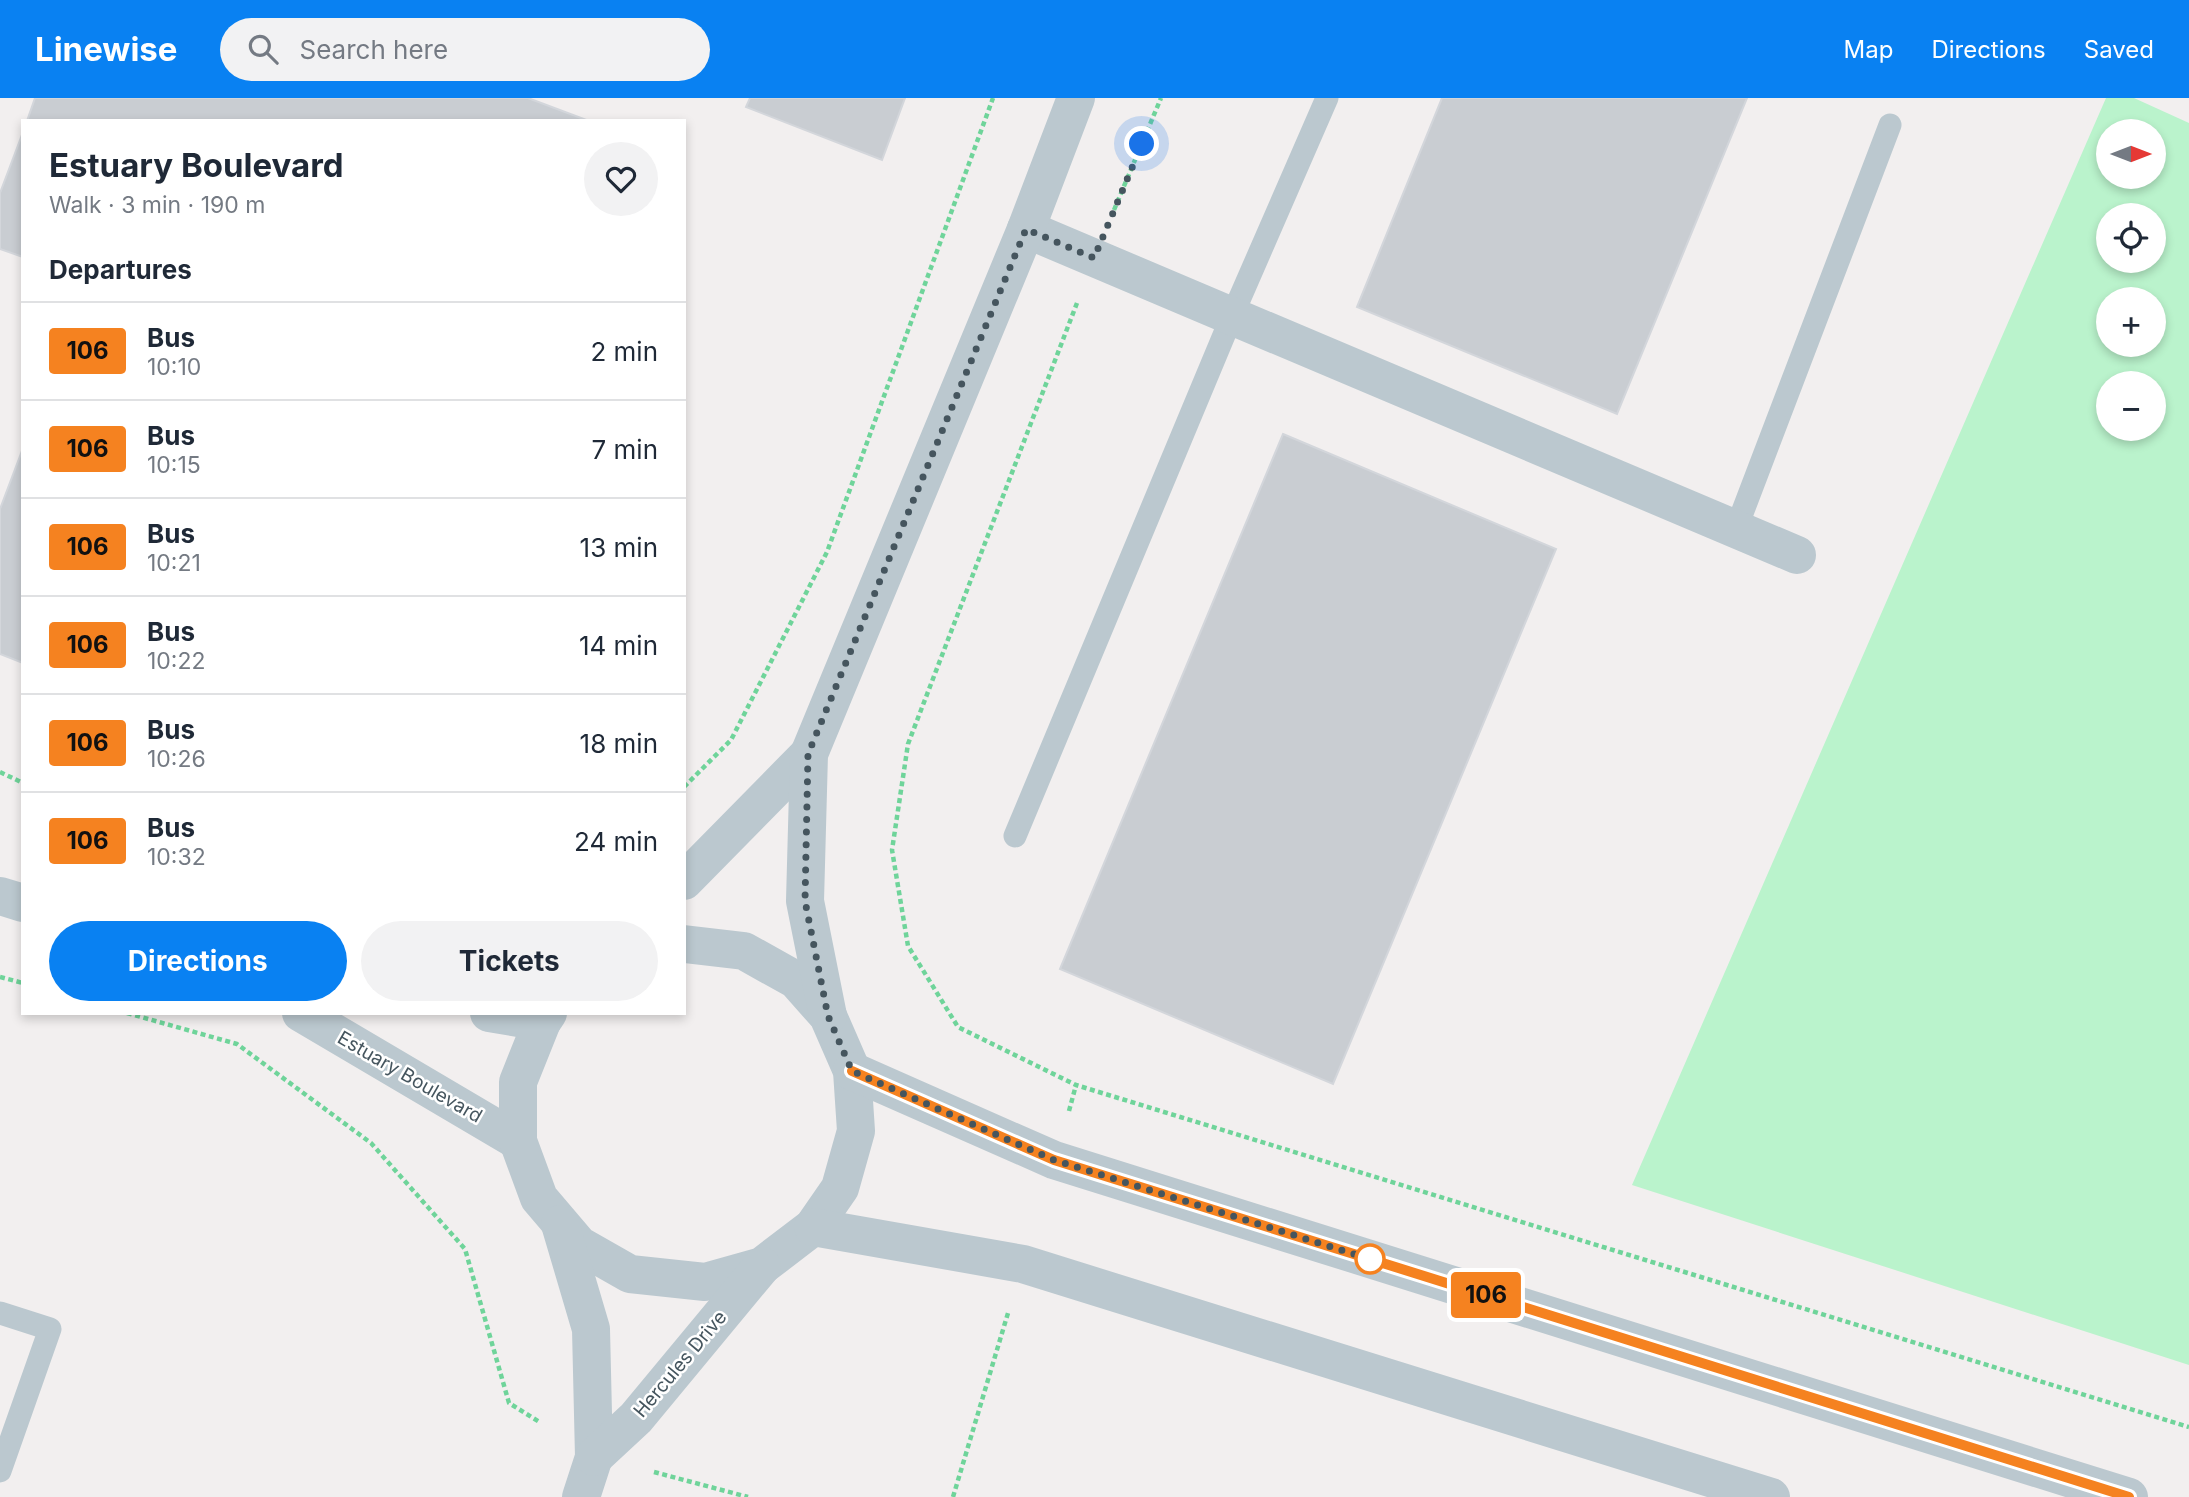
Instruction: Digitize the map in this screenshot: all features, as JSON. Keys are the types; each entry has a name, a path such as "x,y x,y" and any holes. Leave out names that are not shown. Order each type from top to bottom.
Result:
{"street":[{"path":"511,1015 545,1018 518,1082 518,1141 539,1198 579,1245 630,1274 705,1282 762,1266 813,1227 840,1188 856,1131 852,1071 828,1016 805,901 808,754 1026,229 1076,98"},
{"path":"1026,229 1797,555"},
{"path":"686,879 808,754"},
{"path":"0,895 21,902"},
{"path":"686,944 744,951 796,980 828,1016"},
{"name":"Estuary Boulevard","path":"304,1015 518,1141"},
{"path":"852,1071 1054,1160 2129,1497"},
{"name":"Hercules Drive","path":"559,1222 591,1329 594,1457 581,1497"},
{"path":"813,1227 1023,1264 1771,1497"},
{"name":"Hercules Drive","path":"594,1457 636,1418 762,1266"}],"lane":[{"path":"1015,836 1232,316 1327,98"},
{"path":"1736,529 1890,125"},
{"path":"0,1313 50,1329 0,1471"}],"path":[{"path":"686,786 731,740 827,552 993,98"},
{"path":"1161,98 1094,258 908,744 892,850 908,946 957,1027 1076,1084 2189,1427"},
{"path":"0,772 21,782"},
{"path":"0,977 21,983"},
{"path":"135,1015 237,1044 371,1143 465,1250 509,1403 594,1457 748,1497"}],"green space":[{"path":"2106,98 2134,98 2189,123 2189,1365 1632,1185 2096,121 2096,189 2166,189 2166,119 2097,119"}],"building":[{"path":"35,98 528,98 584,119 28,119"},
{"path":"750,98 905,98 882,160 746,107"},
{"path":"1442,98 1747,98 1617,414 1357,307"},
{"path":"21,137 21,256 0,249 0,193"},
{"path":"1283,434 1556,549 1333,1084 1060,969"},
{"path":"21,453 21,662 0,654 0,509"}],"bus line":[{"name":"106","path":"852,1071 1054,1160 2129,1497"}],"route":[{"path":"1142,144 1094,258 1026,229 808,754 805,901 828,1016 852,1071 1054,1160 1370,1259"}]}
